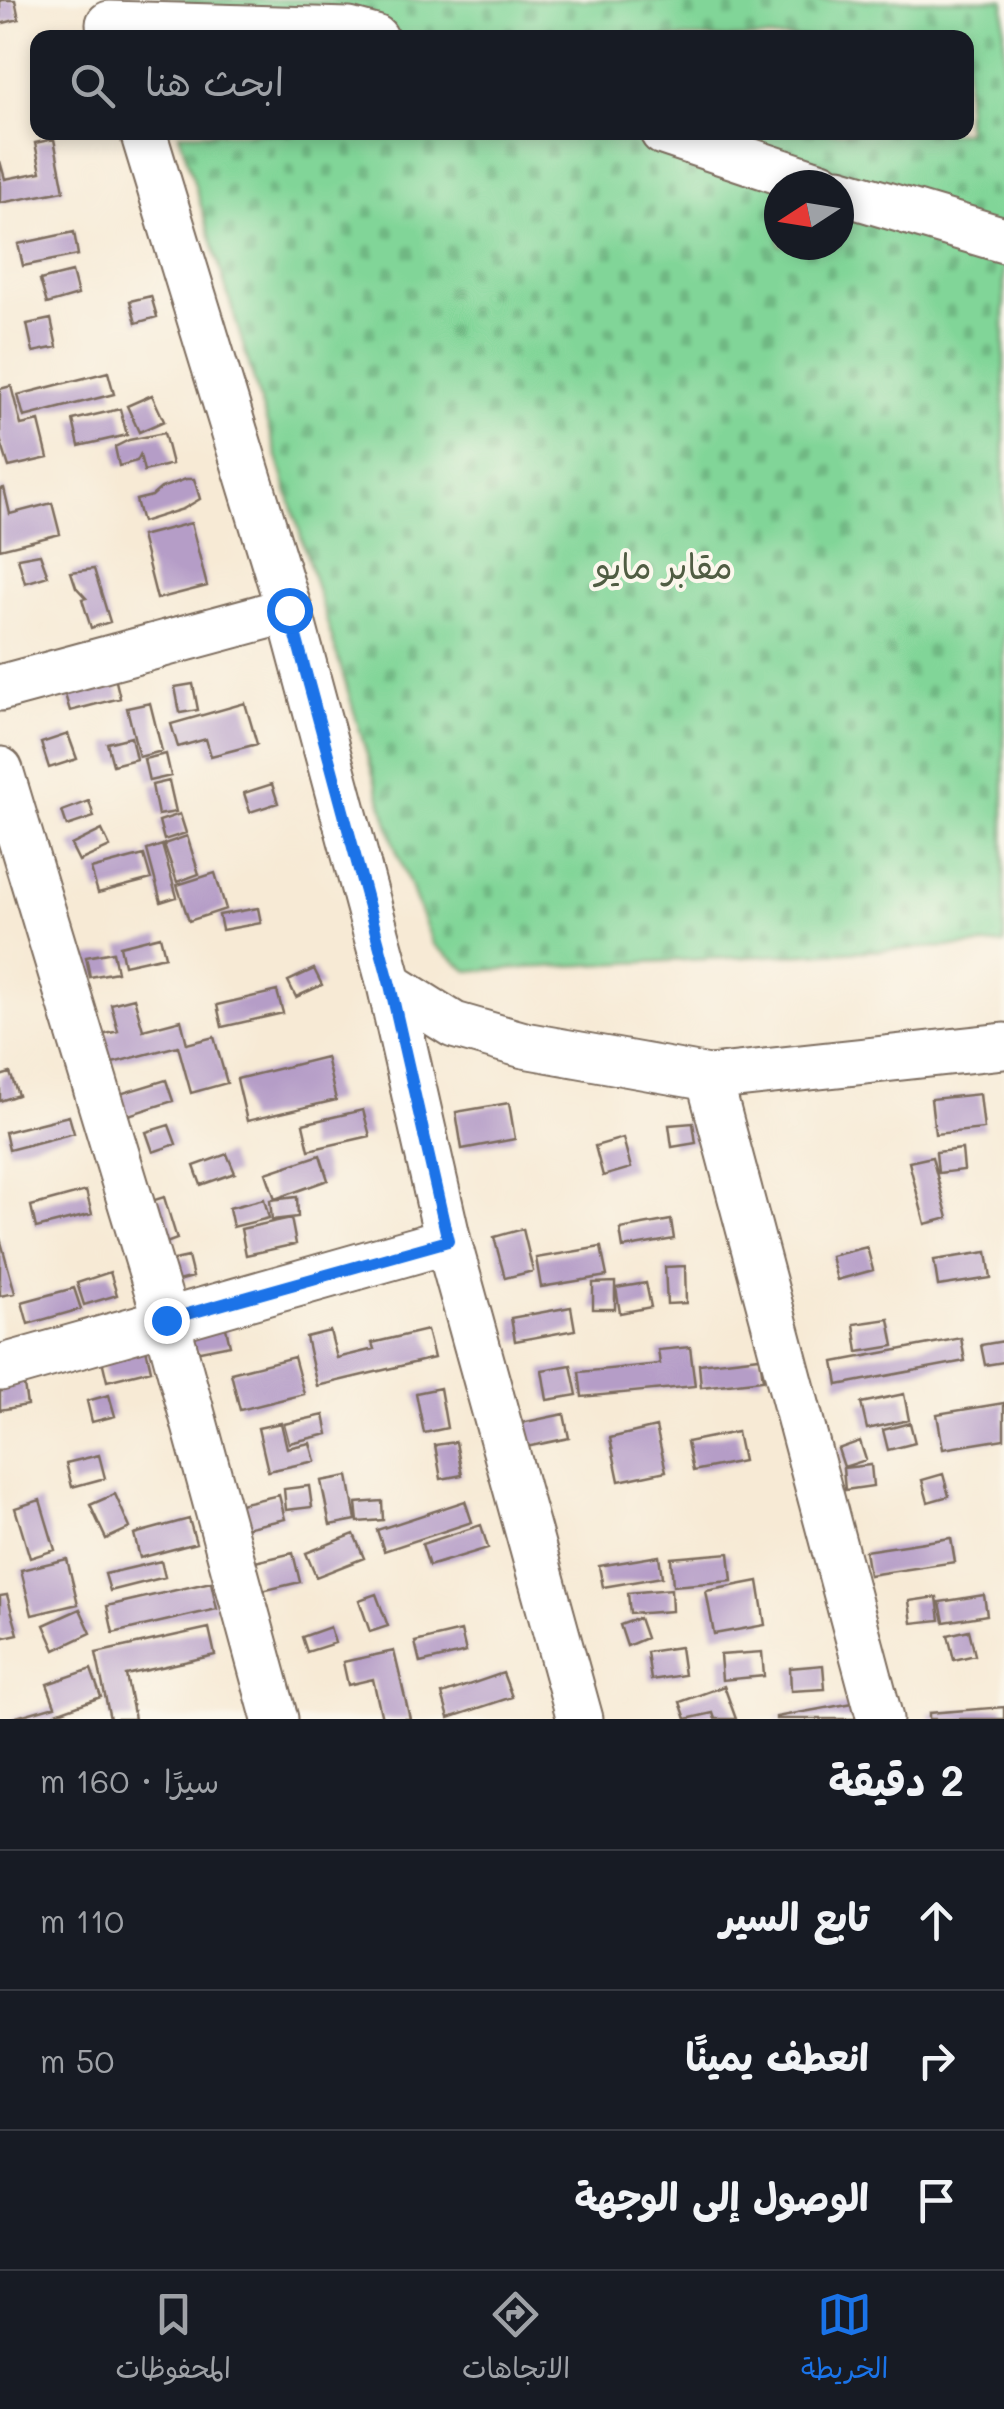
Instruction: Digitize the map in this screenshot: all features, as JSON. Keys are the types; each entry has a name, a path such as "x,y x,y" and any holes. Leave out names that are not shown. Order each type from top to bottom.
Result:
{"street":[{"path":"108,20 327,30"},
{"path":"144,140 289,610 390,985 448,1241 580,1719"},
{"path":"687,140 776,170"},
{"path":"854,195 1004,240"},
{"path":"0,688 289,610"},
{"path":"0,770 166,1320 275,1719"},
{"path":"390,985 454,1024 524,1045 709,1078 1004,1046"},
{"path":"709,1078 880,1719"},
{"path":"0,1368 448,1241"}],"green space":[{"name":"مقابر مايو","path":"139,0 1004,0 1004,944 468,971 433,944 395,847 181,140 974,140 974,30 148,30"}],"building":[{"path":"0,0 15,0 19,19 0,24"},
{"path":"54,140 64,191 0,203 0,161 5,179 41,172 35,143"},
{"path":"74,232 78,255 23,266 18,244"},
{"path":"72,272 78,295 47,304 40,280"},
{"path":"151,296 157,317 136,323 130,301"},
{"path":"51,319 57,347 33,352 27,324"},
{"path":"108,372 114,394 24,417 18,395"},
{"path":"11,386 21,425 39,421 48,458 9,467 0,439 0,389"},
{"path":"152,395 164,421 139,432 127,406"},
{"path":"120,409 127,435 79,446 73,420"},
{"path":"164,433 172,464 144,471 140,455 137,461 119,466 115,447"},
{"path":"194,479 200,499 183,509 142,522 136,500"},
{"path":"4,488 10,514 52,503 60,534 0,549 0,489"},
{"path":"191,523 207,586 157,599 141,536"},
{"path":"40,554 48,576 25,583 18,558"},
{"path":"94,569 110,622 91,628 82,599 86,598 76,587 71,572"},
{"path":"115,677 120,698 70,711 64,691"},
{"path":"193,684 198,710 180,713 175,687"},
{"path":"150,703 162,751 139,757 127,708"},
{"path":"245,703 257,744 211,756 206,739 178,747 171,724"},
{"path":"68,734 77,759 49,768 41,743"},
{"path":"131,737 136,759 113,765 107,743"},
{"path":"166,754 171,776 149,781 144,759"},
{"path":"169,781 176,812 158,815 152,785"},
{"path":"272,784 278,803 250,812 244,793"},
{"path":"89,801 94,817 67,826 62,811"},
{"path":"180,814 186,833 164,840 159,821"},
{"path":"102,830 110,847 79,861 71,845"},
{"path":"187,836 199,874 177,882 164,844"},
{"path":"162,845 177,897 161,902 147,850"},
{"path":"144,855 151,879 98,893 91,869"},
{"path":"215,873 226,909 189,921 177,885"},
{"path":"258,908 261,923 222,930 219,915"},
{"path":"160,936 165,956 124,965 120,946"},
{"path":"113,952 117,972 90,977 86,957"},
{"path":"314,969 322,985 296,997 288,981"},
{"path":"277,991 283,1013 222,1027 217,1005"},
{"path":"134,998 143,1030 181,1020 187,1044 214,1037 227,1083 191,1093 178,1046 101,1066 94,1037 118,1031 111,1004"},
{"path":"326,1057 336,1100 247,1121 237,1079"},
{"path":"10,1073 18,1095 0,1101 0,1076"},
{"path":"166,1080 173,1101 119,1118 113,1096"},
{"path":"980,1094 984,1129 935,1134 931,1099"},
{"path":"509,1103 515,1139 462,1149 456,1112"},
{"path":"363,1110 370,1136 309,1150 303,1124"},
{"path":"69,1116 74,1133 9,1150 5,1132"},
{"path":"693,1123 696,1143 672,1147 669,1125"},
{"path":"169,1125 176,1144 153,1152 146,1132"},
{"path":"623,1138 631,1168 603,1176 595,1146"},
{"path":"962,1149 964,1170 938,1173 936,1152"},
{"path":"227,1154 235,1173 201,1185 194,1166"},
{"path":"320,1155 328,1180 275,1199 266,1173"},
{"path":"932,1157 948,1218 925,1224 909,1162"},
{"path":"86,1191 92,1214 36,1228 31,1206"},
{"path":"164,1197 177,1239 155,1247 142,1204"},
{"path":"297,1197 298,1217 272,1220 270,1200"},
{"path":"264,1199 269,1218 233,1227 229,1208"},
{"path":"291,1218 296,1244 246,1255 241,1229"},
{"path":"671,1220 674,1239 623,1248 620,1229"},
{"path":"523,1229 533,1271 505,1278 494,1237"},
{"path":"0,1238 15,1293 0,1296"},
{"path":"601,1247 607,1276 541,1287 536,1258"},
{"path":"867,1247 873,1270 837,1280 831,1256"},
{"path":"987,1252 991,1278 938,1286 934,1260"},
{"path":"188,1257 193,1277 170,1283 165,1262"},
{"path":"685,1266 686,1303 667,1304 665,1267"},
{"path":"110,1272 117,1295 84,1305 77,1283"},
{"path":"615,1282 615,1309 593,1309 593,1283"},
{"path":"646,1283 651,1307 620,1313 616,1288"},
{"path":"74,1288 81,1309 28,1324 22,1302"},
{"path":"571,1307 575,1330 515,1341 511,1318"},
{"path":"889,1319 894,1346 858,1352 854,1324"},
{"path":"225,1324 230,1345 190,1353 186,1332"},
{"path":"427,1330 434,1358 317,1386 306,1337 330,1331 337,1358 374,1349 372,1343"},
{"path":"142,1332 151,1370 107,1381 98,1343"},
{"path":"961,1338 965,1361 838,1385 834,1362"},
{"path":"1004,1341 1004,1362 985,1365 981,1345"},
{"path":"690,1347 695,1386 582,1397 579,1372 660,1364 658,1350"},
{"path":"294,1357 304,1394 240,1410 231,1373"},
{"path":"760,1357 763,1380 701,1387 699,1364"},
{"path":"571,1365 577,1395 547,1400 542,1370"},
{"path":"23,1379 27,1405 0,1410 0,1383"},
{"path":"440,1388 447,1428 424,1433 416,1393"},
{"path":"904,1394 909,1420 867,1429 861,1403"},
{"path":"109,1395 115,1416 92,1422 87,1401"},
{"path":"1004,1403 1004,1439 943,1449 937,1414"},
{"path":"564,1414 569,1438 526,1447 521,1423"},
{"path":"324,1415 328,1434 289,1443 284,1424"},
{"path":"281,1423 287,1448 310,1443 315,1461 268,1471 258,1428"},
{"path":"910,1423 915,1443 888,1450 883,1430"},
{"path":"656,1427 666,1471 619,1481 610,1438"},
{"path":"737,1432 743,1461 693,1471 687,1442"},
{"path":"860,1441 866,1460 844,1467 838,1449"},
{"path":"456,1442 462,1475 441,1479 435,1445"},
{"path":"99,1455 105,1478 72,1487 66,1463"},
{"path":"871,1465 873,1486 845,1490 843,1468"},
{"path":"943,1474 949,1496 928,1502 922,1480"},
{"path":"348,1476 356,1520 330,1525 321,1481"},
{"path":"309,1486 312,1507 286,1510 284,1489"},
{"path":"115,1494 130,1528 106,1539 90,1505"},
{"path":"279,1495 285,1519 236,1530 231,1506"},
{"path":"40,1500 55,1550 30,1558 15,1508"},
{"path":"382,1501 383,1520 358,1522 356,1503"},
{"path":"465,1501 472,1522 384,1551 377,1530"},
{"path":"189,1519 196,1543 140,1558 134,1534"},
{"path":"481,1525 488,1548 429,1566 422,1544"},
{"path":"354,1534 364,1558 316,1577 306,1553"},
{"path":"951,1538 955,1562 869,1575 865,1551"},
{"path":"293,1553 300,1582 262,1591 255,1562"},
{"path":"729,1553 732,1581 673,1586 671,1558"},
{"path":"659,1556 662,1577 603,1587 599,1566"},
{"path":"67,1559 78,1604 32,1615 21,1570"},
{"path":"161,1561 165,1577 110,1591 105,1574"},
{"path":"758,1581 765,1625 714,1634 706,1591"},
{"path":"211,1582 217,1609 113,1633 107,1606"},
{"path":"671,1589 672,1611 630,1614 628,1593"},
{"path":"376,1594 388,1626 370,1632 359,1600"},
{"path":"7,1595 18,1634 0,1638 0,1596"},
{"path":"984,1595 987,1615 944,1622 940,1602"},
{"path":"937,1597 940,1620 912,1623 909,1601"},
{"path":"80,1609 91,1633 55,1650 44,1625"},
{"path":"639,1618 646,1638 627,1646 620,1625"},
{"path":"330,1627 335,1643 307,1652 302,1637"},
{"path":"209,1628 215,1655 126,1675 135,1719 110,1719 96,1653"},
{"path":"969,1630 975,1655 954,1660 948,1635"},
{"path":"461,1631 466,1652 420,1663 415,1642"},
{"path":"680,1647 684,1675 651,1680 647,1652"},
{"path":"394,1651 410,1719 382,1719 373,1679 348,1685 343,1662"},
{"path":"762,1652 764,1676 722,1680 720,1655"},
{"path":"823,1665 825,1689 791,1691 790,1668"},
{"path":"91,1669 101,1697 56,1713 58,1719 9,1719 55,1706 47,1684"},
{"path":"503,1673 512,1697 449,1718 442,1694"},
{"path":"724,1686 736,1719 715,1719 713,1713 686,1719 680,1702"},
{"path":"853,1703 856,1719 776,1719 776,1717"},
{"path":"1004,1707 1004,1719 929,1719 929,1713"}],"route":[{"path":"166,1320 448,1241 390,985 289,610"}]}
